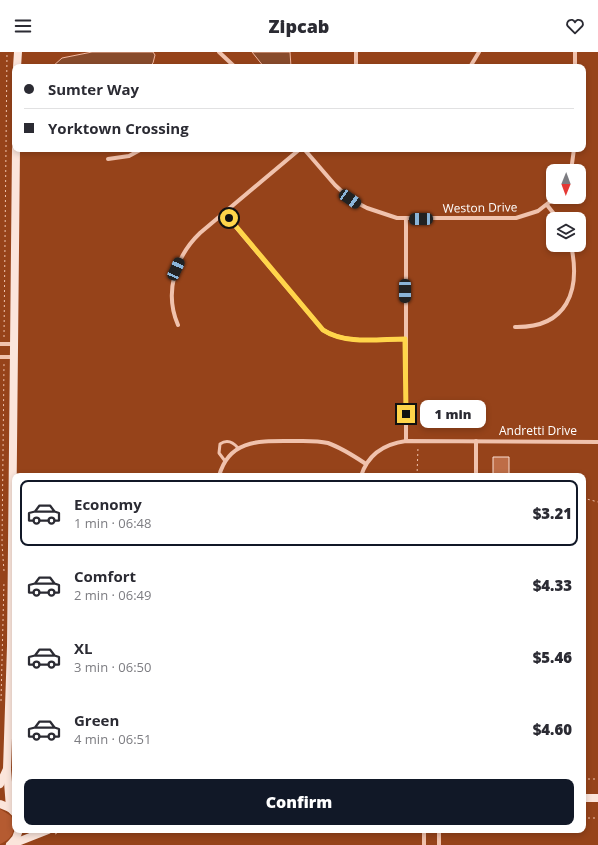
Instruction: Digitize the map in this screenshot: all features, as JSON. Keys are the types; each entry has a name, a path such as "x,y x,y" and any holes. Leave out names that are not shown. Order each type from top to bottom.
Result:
{"street":[{"path":"17,64 18,52"},
{"path":"219,52 232,64"},
{"path":"356,52 356,64"},
{"path":"472,64 479,52"},
{"path":"575,52 575,64"},
{"path":"13,473 16,152"},
{"path":"108,159 129,156 136,152"},
{"path":"178,325 173,314 171,301 172,287 176,269 194,238 296,152"},
{"name":"Weston Drive","path":"307,152 335,185 354,202 382,214 406,219 516,218 532,214 547,205"},
{"path":"572,164 574,152"},
{"path":"547,205 552,212"},
{"path":"224,213 323,330 332,335 344,338 405,339"},
{"path":"406,219 406,441"},
{"path":"515,327 532,327 546,323 559,314 567,304 573,286 571,252"},
{"path":"2,344 14,344"},
{"path":"2,357 14,357"},
{"path":"220,473 225,461 238,448 251,442 319,441 337,447 366,464 362,473"},
{"name":"Andretti Drive","path":"366,464 383,448 406,441 598,442"},
{"path":"476,441 476,473"},
{"path":"12,555 11,654 7,769 12,803"},
{"path":"0,784 7,769"},
{"path":"586,798 598,798"},
{"path":"0,804 12,810"},
{"path":"9,845 16,838 18,833"},
{"path":"9,845 40,833"},
{"path":"424,833 424,845"},
{"path":"438,845 439,833"}],"lane":[{"path":"225,461 218,450 220,444 231,442 238,448"}],"path":[{"path":"2,344 7,52"},
{"path":"2,357 2,536 4,572"},
{"path":"417,473 418,441"},
{"path":"586,499 598,502"},
{"path":"1,703 4,580"},
{"path":"586,779 597,780"},
{"path":"586,818 598,818"}],"shaded area":[{"path":"92,52 153,52 155,55 152,64 55,64 62,58"},
{"path":"252,52 290,52 291,64 262,64"},
{"path":"0,809 11,816 13,833 8,839 0,844"}],"building":[{"path":"493,457 509,457 509,473 493,473"}],"route":[{"path":"229,218 323,330 332,335 344,338 405,339 406,414"}]}
